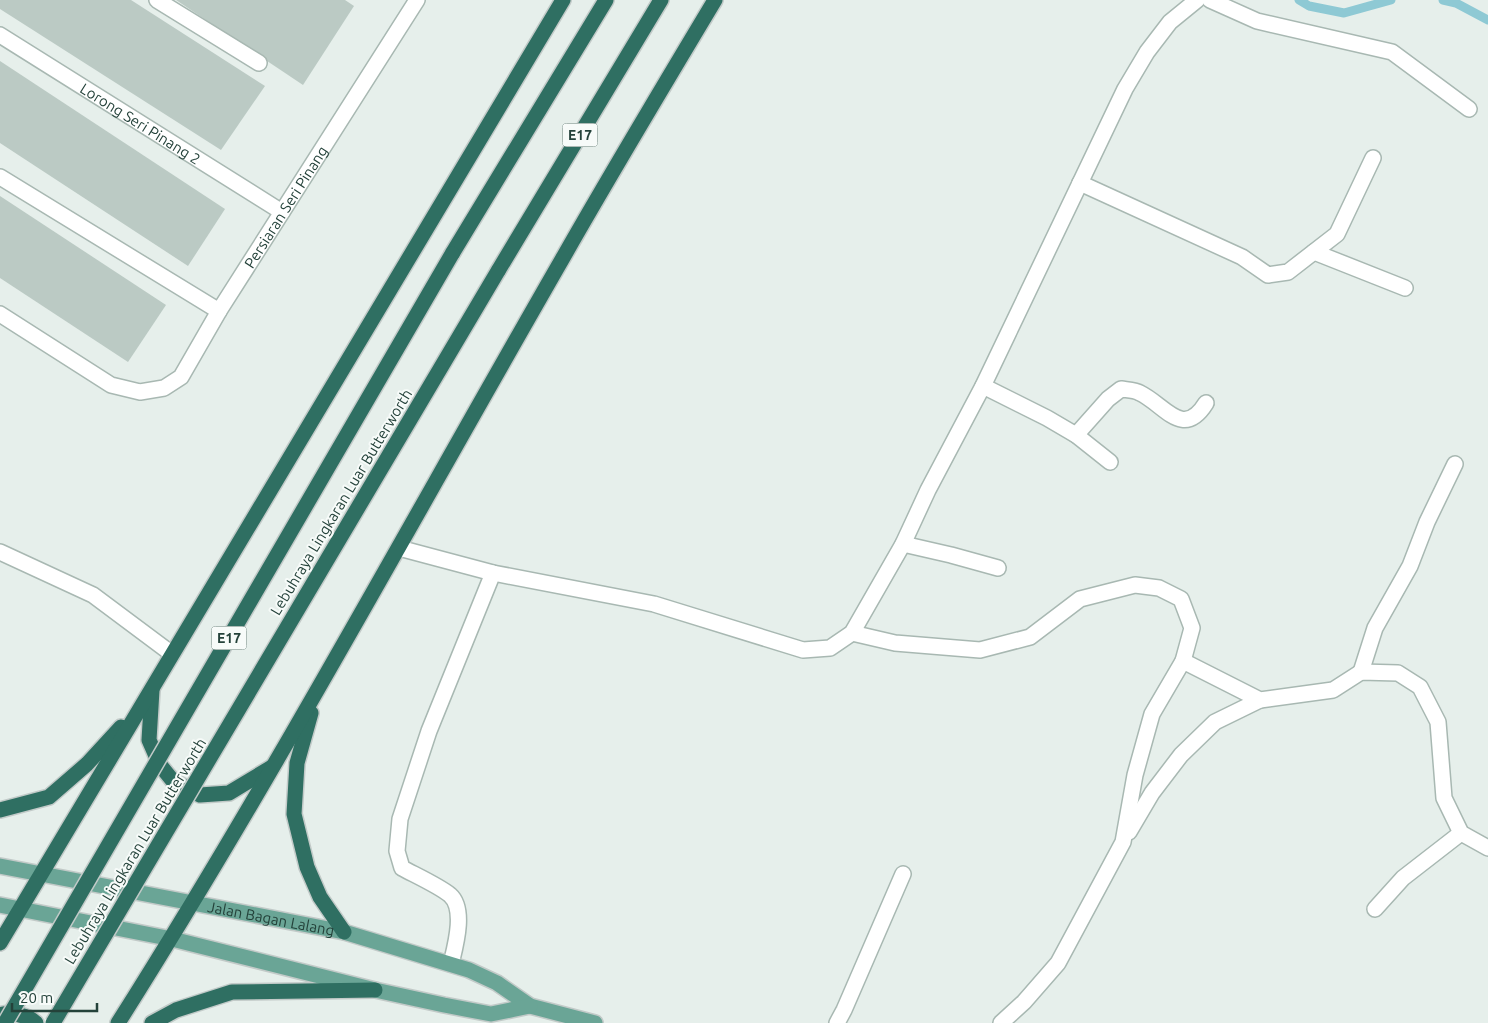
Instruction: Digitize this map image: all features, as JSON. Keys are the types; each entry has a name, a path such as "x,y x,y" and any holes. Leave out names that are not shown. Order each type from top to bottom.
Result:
{"highway":[{"path":"0,943 563,0"},
{"name":"Lebuhraya Lingkaran Luar Butterworth","path":"5,1023 452,254 606,0"},
{"name":"Lebuhraya Lingkaran Luar Butterworth","path":"54,1023 498,271 661,0"},
{"path":"118,1023 172,939 275,765 564,256 714,0"},
{"path":"153,686 149,740 160,765 173,781 200,795 229,793 275,765"},
{"path":"317,689 297,763 294,814 308,867 320,898 344,932"},
{"path":"0,810 49,797 87,764 143,702"},
{"path":"152,1023 176,1010 232,992 376,990"},
{"path":"0,1015 5,1013 31,1018 36,1023"}],"main road":[{"name":"Jalan Bagan Lalang","path":"0,866 344,932 470,970 497,984 550,1017 595,1023"},
{"name":"Jalan Bagan Lalang","path":"0,905 172,939 376,990 491,1014 530,1006"}],"street":[{"path":"157,0 259,63"},
{"name":"Persiaran Seri Pinang","path":"0,314 110,384 140,392 164,388 181,377 219,311 417,0"},
{"path":"399,548 493,573 654,604 803,650 830,648 852,633 903,544 928,490 983,386 1125,89 1147,52 1170,22 1197,0"},
{"path":"1210,0 1257,20 1392,52 1468,109"},
{"name":"Lorong Seri Pinang 2","path":"0,35 282,212"},
{"path":"1080,183 1242,257 1268,275 1288,272 1337,234 1373,158"},
{"path":"0,177 219,311"},
{"path":"1314,252 1405,288"},
{"path":"983,386 1047,418 1076,435 1110,462"},
{"path":"1076,435 1108,399 1121,388 1140,393 1179,420 1189,420 1200,412 1206,403"},
{"path":"1361,672 1375,628 1410,566 1427,522 1455,464"},
{"path":"903,544 998,568"},
{"path":"0,552 94,595 172,654"},
{"path":"451,964 459,926 458,911 452,896 402,868 397,851 400,819 429,731 493,573"},
{"path":"852,633 895,643 980,650 1030,637 1080,599 1135,585 1159,588 1181,599 1192,628 1183,661 1152,714 1135,775 1123,842"},
{"path":"1183,661 1260,700"},
{"path":"1001,1023 1024,1002 1058,964 1123,842 1152,793 1182,755 1215,722 1260,700 1333,690 1361,672 1398,673 1420,687 1438,722 1444,798 1461,833 1488,848"},
{"path":"1375,909 1403,878 1461,833"},
{"path":"837,1023 903,874"}],"building":[{"path":"0,0 131,0 265,86 221,150 0,9"},
{"path":"176,0 345,0 354,6 303,85"},
{"path":"0,61 225,209 188,266 0,143"},
{"path":"0,196 166,305 128,362 0,278"}],"waterway":[{"path":"1299,0 1309,6 1344,13 1391,0"},
{"path":"1443,0 1456,3 1488,20"}]}
